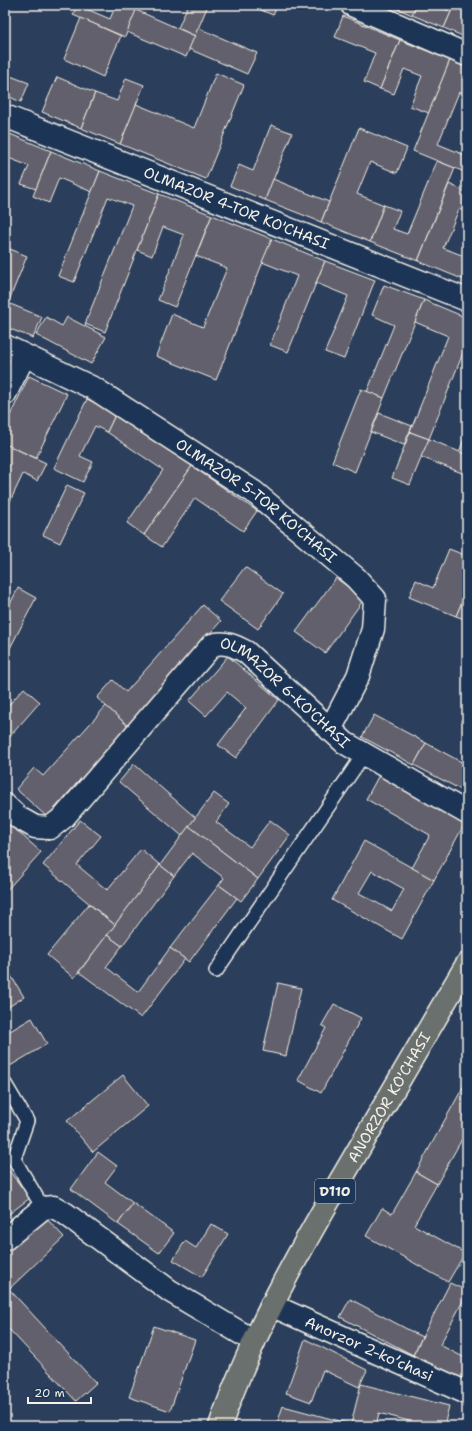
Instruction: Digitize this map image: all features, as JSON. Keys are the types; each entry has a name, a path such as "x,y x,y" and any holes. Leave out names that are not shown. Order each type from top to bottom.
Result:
{"main road":[{"name":"ANORZOR KO'CHASI","path":"220,1426 244,1363 271,1305 320,1217 467,964"}],"street":[{"path":"352,5 467,55"},
{"name":"OLMAZOR 4-TOR KO'CHASI","path":"5,116 467,300"},
{"path":"5,394 15,351"},
{"name":"OLMAZOR 5-TOR KO'CHASI","path":"15,351 95,389 254,492 356,578 375,599 373,629 358,676 330,730"},
{"name":"OLMAZOR 6-KO'CHASI","path":"5,805 28,824 35,827 50,828 64,817 212,645 227,643 246,652 345,743 467,813"},
{"path":"5,1239 42,1208 54,1207 66,1214 170,1291 254,1341"},
{"name":"Аnorzor 2-koʼchasi","path":"271,1305 467,1393"}],"lane":[{"path":"216,970 364,754"},
{"path":"5,1084 27,1121 14,1159 42,1208"}],"building":[{"path":"77,5 110,19 116,5 139,5 125,37 73,15"},
{"path":"188,5 208,5 195,36 178,28"},
{"path":"249,5 278,5 273,15"},
{"path":"389,5 416,5 412,15"},
{"path":"416,5 436,5 451,12 444,28 412,15"},
{"path":"454,5 467,5 467,38 444,28"},
{"path":"136,10 195,36 186,57 127,32"},
{"path":"343,16 400,40 380,89 364,82 375,53 335,37"},
{"path":"81,18 121,36 103,77 64,59"},
{"path":"198,28 257,53 247,74 189,49"},
{"path":"400,40 450,60 429,113 410,106 422,76 404,69 394,94 380,89"},
{"path":"450,60 467,67 467,95 459,92 438,144 467,156 467,173 413,151"},
{"path":"216,73 244,85 206,179 120,144 136,104 194,128"},
{"path":"5,74 29,83 21,102 5,95"},
{"path":"57,77 95,93 81,128 42,112"},
{"path":"126,78 144,85 120,144 81,128 95,93 117,101"},
{"path":"271,125 292,133 265,200 230,186 239,165 253,171"},
{"path":"359,128 407,148 397,173 370,162 357,194 384,205 370,242 321,222"},
{"path":"5,132 51,151 36,189 21,184 29,166 6,157 5,160"},
{"path":"51,151 100,171 92,192 59,178 49,203 33,196"},
{"path":"437,161 455,168 418,261 370,242 384,205 400,211 393,229 407,234"},
{"path":"100,171 159,194 105,332 85,324 132,206 108,197 74,282 58,276"},
{"path":"273,179 329,202 321,222 265,200"},
{"path":"449,184 467,192 467,213 459,209 443,248 467,257 467,281 418,261"},
{"path":"159,194 212,215 175,307 158,300 184,235 163,227 152,256 137,250"},
{"path":"212,215 272,239 216,380 156,356 172,314 203,327 227,268 196,256"},
{"path":"272,239 325,261 288,352 270,345 297,276 262,262"},
{"path":"10,249 27,256 8,303 42,317 33,338 5,327 5,261"},
{"path":"325,261 375,280 344,359 325,352 348,296 316,283"},
{"path":"384,285 424,300 384,398 367,392 394,325 372,315"},
{"path":"424,300 467,318 467,343 429,439 410,432 448,336 415,322"},
{"path":"46,317 62,326 67,317 106,337 91,364 36,335"},
{"path":"29,376 67,394 36,458 5,444 5,426"},
{"path":"361,389 384,398 355,472 332,462"},
{"path":"87,399 116,413 107,432 95,426 80,456 93,462 83,482 54,468"},
{"path":"116,413 192,466 144,535 127,523 163,470 107,432"},
{"path":"379,413 412,426 404,445 371,432"},
{"path":"410,432 429,439 410,485 392,478"},
{"path":"465,437 467,437 467,455 459,452"},
{"path":"429,439 467,455 467,475 421,457"},
{"path":"5,444 46,463 37,481 23,474 5,512"},
{"path":"192,466 257,511 243,531 195,498 162,547 144,535"},
{"path":"67,485 84,493 60,543 43,535"},
{"path":"449,549 467,556 467,590 456,616 409,597 416,580 433,588"},
{"path":"245,567 283,594 258,629 219,601"},
{"path":"336,578 364,599 325,653 296,632"},
{"path":"18,588 36,598 8,652 5,650 5,614"},
{"path":"465,595 467,596 467,620 456,616"},
{"path":"203,605 221,621 128,726 97,698 113,680 126,692"},
{"path":"228,656 279,700 236,758 218,745 246,708 227,692 206,716 189,701"},
{"path":"24,688 40,702 5,742 5,709"},
{"path":"106,706 128,726 47,817 16,789 34,768 43,776"},
{"path":"374,715 426,743 414,765 362,737"},
{"path":"426,743 467,765 467,793 414,765"},
{"path":"134,764 196,818 182,836 119,782"},
{"path":"379,775 465,823 434,880 412,868 430,835 366,799"},
{"path":"214,793 229,804 216,822 250,847 270,820 290,835 258,879 189,826"},
{"path":"5,820 41,852 5,892 5,858 8,855 5,852"},
{"path":"80,820 101,836 77,865 107,890 141,849 160,865 115,925 43,865"},
{"path":"189,826 258,879 241,901 219,885 224,878 192,853 174,876 160,865"},
{"path":"364,841 434,880 402,939 332,900","holes":["372,871 404,889 392,911 359,893"]},
{"path":"160,865 174,876 122,946 107,935"},
{"path":"219,885 237,898 189,962 170,948"},
{"path":"89,904 115,925 74,978 47,955"},
{"path":"107,935 122,946 106,967 138,992 170,948 185,959 141,1018 79,972"},
{"path":"5,966 24,997 5,1009"},
{"path":"278,983 301,988 286,1056 263,1051"},
{"path":"334,1004 361,1018 321,1093 298,1080 326,1028 322,1025"},
{"path":"32,1018 47,1044 10,1066 5,1057 5,1034"},
{"path":"123,1075 148,1106 93,1152 67,1121"},
{"path":"467,1080 467,1130 437,1184 416,1172"},
{"path":"98,1152 117,1166 105,1182 133,1203 118,1224 71,1189"},
{"path":"7,1168 30,1198 5,1217 5,1170"},
{"path":"416,1172 437,1184 414,1225 465,1253 448,1282 366,1236 382,1208 392,1214"},
{"path":"133,1203 174,1233 159,1253 118,1224"},
{"path":"44,1216 64,1237 9,1289 96,1383 76,1401 5,1325 5,1253"},
{"path":"211,1224 228,1234 202,1277 173,1260 185,1241 196,1248"},
{"path":"450,1283 467,1291 467,1293 440,1345 467,1359 467,1383 413,1355"},
{"path":"350,1299 422,1337 413,1355 340,1317"},
{"path":"154,1326 195,1340 170,1411 129,1397"},
{"path":"305,1339 367,1370 359,1387 323,1370 311,1402 286,1393"},
{"path":"361,1384 449,1406 444,1426 415,1426 416,1423 379,1413 376,1426 360,1426 351,1424"},
{"path":"283,1406 347,1423 346,1426 276,1426"}]}
